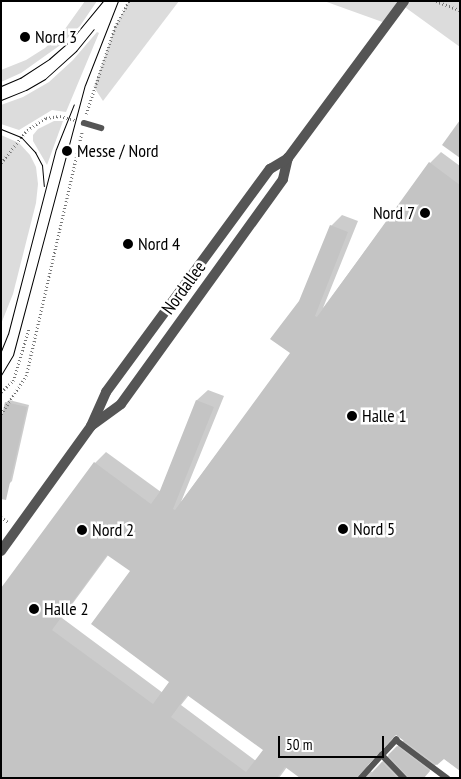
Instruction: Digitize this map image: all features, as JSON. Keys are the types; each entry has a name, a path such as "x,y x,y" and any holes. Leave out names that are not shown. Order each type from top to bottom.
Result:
{"street":[{"name":"Nordallee","path":"1,551 92,426 106,392 270,169 288,158 404,1"},
{"name":"Nordallee","path":"92,426 121,404 283,178 288,158"}],"lane":[{"path":"84,123 100,128"},
{"path":"361,778 396,740 447,778"},
{"path":"382,755 404,778"}],"path":[{"path":"2,413 26,376 84,123 115,27 129,1"},
{"path":"436,1 460,10"},
{"path":"1,163 27,130 46,118 60,116 84,123"},
{"path":"1,392 13,381 29,328"}],"shaded area":[{"path":"85,1 97,1 80,26 59,46 21,73 1,82 1,70 26,60 45,48 65,29"},
{"path":"129,1 179,1 103,101 94,87 115,27"},
{"path":"324,1 460,1 460,47 402,5 388,24"},
{"path":"97,32 99,33 66,112 52,110 19,130 1,124 1,105 23,97 49,82 73,60"},
{"path":"54,121 63,121 47,165 33,141 33,135 38,129"},
{"path":"1,135 19,143 30,155 36,167 38,184 36,203 13,294 1,324"}],"building":[{"path":"460,120 460,158 442,145"},
{"name":"Halle 1","path":"429,162 460,185 460,771 444,759 437,765 396,735 356,778 300,778 285,767 277,778 1,778 1,588 94,462 151,504 159,493 196,400 214,407 173,509 175,510 290,353 270,339 299,301 330,225 348,232 315,316 317,317","holes":["107,555 130,571 91,624 169,682 153,704 52,630","187,695 263,750 246,772 171,717"]},
{"path":"5,402 27,407 6,500 1,499 1,420"},
{"path":"397,746 430,771 424,778 409,778 388,755"},
{"path":"382,762 397,778 368,778"}],"tram line":[{"path":"1,86 20,78 49,59 70,41 103,1"},
{"path":"1,375 13,355 85,85 118,1"},
{"path":"1,100 26,90 45,79 76,51 94,29"},
{"path":"1,351 8,334 56,149 74,104"},
{"path":"1,129 21,137 35,152 42,165 44,186"}],"place":[{"name":"Nord 3","path":"25,37"},
{"name":"Messe / Nord","path":"67,151"},
{"name":"Nord 7","path":"425,213"},
{"name":"Nord 4","path":"128,244"},
{"name":"Halle 1","path":"352,416"},
{"name":"Nord 5","path":"343,529"},
{"name":"Nord 2","path":"82,530"},
{"name":"Halle 2","path":"34,609"}]}
